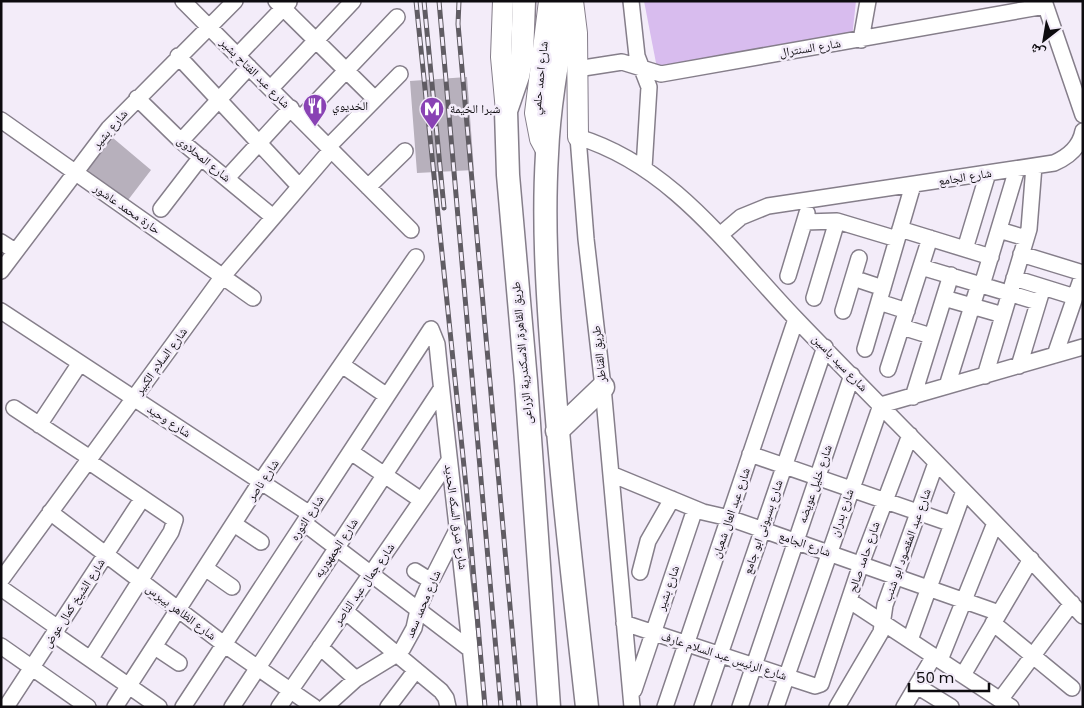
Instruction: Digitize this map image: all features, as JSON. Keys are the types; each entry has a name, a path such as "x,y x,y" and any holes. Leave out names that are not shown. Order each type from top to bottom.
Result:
{"highway":[{"name":"طريق القاهرة, الاسكندرية الزراعى","path":"524,1 522,56 518,76 506,111 509,193 526,382 550,707"},
{"path":"568,1 553,92 547,152 546,271 557,431 587,707"},
{"path":"557,431 603,388"}],"main road":[{"path":"503,1 501,57 506,111"},
{"name":"شارع احمد حلمي","path":"547,152 540,140 535,114 549,1"},
{"name":"طريق القناطر","path":"573,1 577,33 578,137"}],"street":[{"name":"شارع عبد الفتاح بشير","path":"183,1 411,230"},
{"name":"شارع بشير","path":"1,271 74,171 109,128 178,56 235,1"},
{"path":"271,88 314,40 353,1"},
{"path":"632,1 635,44 640,66 649,87 644,168"},
{"path":"860,40 868,1"},
{"path":"238,55 283,4 314,40 375,99"},
{"path":"1044,4 1083,114"},
{"name":"شارع السنترال","path":"577,69 622,62 661,74 860,40 1044,4"},
{"path":"227,178 259,143 346,71 397,17"},
{"path":"178,56 299,186"},
{"path":"181,141 249,67"},
{"name":"شارع السلام الكبير","path":"1,580 223,276 330,148 400,74"},
{"name":"شارع المحلاوى","path":"137,98 181,141 273,216"},
{"name":"حارة محمد عاشور","path":"1,120 253,298"},
{"name":"شارع الجامع","path":"720,236 741,217 754,210 1017,169 1063,159 1078,145 1083,131"},
{"name":"شارع سيد ياسين","path":"578,137 606,146 644,168 672,189 720,236 796,319 1031,559 1083,616"},
{"name":"طريق القناطر","path":"578,137 586,239 603,388 632,701"},
{"path":"368,188 405,150"},
{"path":"161,209 201,157"},
{"path":"985,376 1026,238 1031,210 1034,166"},
{"path":"947,386 972,306 991,257 1017,169"},
{"path":"965,249 988,173"},
{"path":"865,349 913,184"},
{"path":"788,276 811,200"},
{"path":"805,222 836,220 899,234 930,238 991,257"},
{"path":"814,298 836,220"},
{"path":"999,230 1026,238"},
{"path":"888,369 930,238"},
{"path":"1,242 15,251"},
{"path":"1022,254 1083,273 1055,355"},
{"name":"شارع ناصر","path":"115,707 261,482 416,257"},
{"path":"843,311 859,258"},
{"path":"921,267 1038,302"},
{"path":"913,397 951,276"},
{"path":"853,278 907,311"},
{"path":"1014,278 1075,297"},
{"path":"1018,366 1043,287"},
{"path":"944,298 1003,316"},
{"name":"شارع وحيد","path":"1,311 261,482 307,519 336,548 471,650"},
{"name":"شارع عبد العال شعبان","path":"665,707 796,319"},
{"path":"902,327 932,336"},
{"name":"شارع شرق السكه الحديد","path":"431,329 437,344 448,462 458,526 476,707"},
{"name":"شارع الثوره","path":"183,707 431,329"},
{"name":"شارع بسيونى ابو جامع","path":"702,707 825,347"},
{"path":"881,405 1083,347"},
{"path":"39,425 80,363"},
{"path":"342,365 387,396"},
{"name":"شارع خليل عويضه","path":"740,707 852,375"},
{"name":"شارع الجمهوريه","path":"232,707 442,389"},
{"name":"شارع بدران","path":"776,707 828,552 881,405"},
{"path":"14,408 142,499 175,520 175,525 91,658"},
{"name":"شارع حامد صالح","path":"823,680 861,564 910,435"},
{"path":"351,452 422,500"},
{"path":"750,454 952,524"},
{"name":"شارع جمال عبد الناصر","path":"279,707 448,462"},
{"name":"شارع عبد المقصود ابو شنب","path":"837,707 881,632 885,605 936,463"},
{"name":"شارع الجامع","path":"611,474 695,509 729,518 964,600 996,618 1033,655 1072,688"},
{"path":"910,640 964,491"},
{"name":"شارع الشيخ كمال عوض","path":"9,702 142,499"},
{"path":"640,572 648,541 672,499"},
{"name":"شارع بشير","path":"632,701 695,509"},
{"name":"شارع الظاهر بيبرس","path":"50,512 225,645 314,707"},
{"path":"904,707 916,686 937,658 964,600 995,523"},
{"path":"234,524 261,542"},
{"name":"شارع محمد سعد","path":"325,707 356,679 397,654 412,633 418,610 458,526"},
{"path":"963,675 1031,559"},
{"path":"205,568 232,586"},
{"path":"414,571 431,581"},
{"path":"1,588 91,658 159,707"},
{"path":"850,601 1006,703 1033,655 1072,603"},
{"path":"346,610 444,694 448,707"},
{"name":"شارع الرئيس عبد السلام عارف","path":"624,623 815,686 821,684 823,680"},
{"path":"1,646 88,707"},
{"path":"155,647 179,664"},
{"path":"320,647 356,679"},
{"path":"388,707 416,670"},
{"path":"916,686 948,706"}],"shaded area":[{"path":"644,1 856,1 852,38 657,68"}],"building":[{"name":"شبرا الخيمة","path":"467,77 474,170 417,173 410,81"},
{"path":"113,138 151,170 125,204 83,176"}],"railway":[{"path":"416,1 466,486 485,707"},
{"path":"424,1 444,208"},
{"path":"439,1 501,707"},
{"path":"459,1 458,24 519,707"}],"place":[{"name":"الخديوي","path":"315,127"},
{"name":"شبرا الخيمة","path":"432,130"}]}
